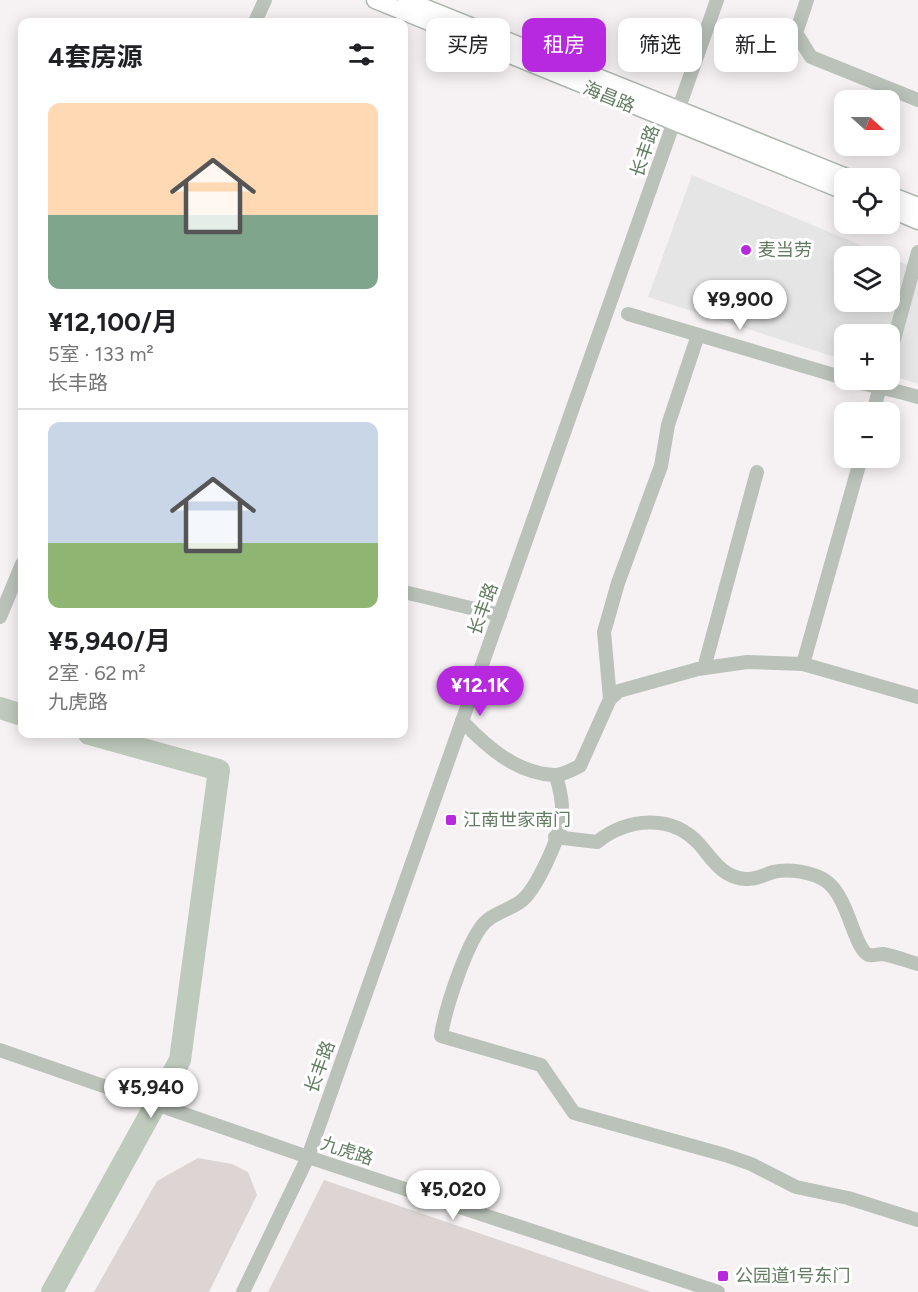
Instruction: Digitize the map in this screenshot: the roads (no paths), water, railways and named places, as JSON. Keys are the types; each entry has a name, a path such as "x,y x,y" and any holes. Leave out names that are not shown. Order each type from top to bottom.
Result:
{"main road":[{"name":"海昌路","path":"375,0 676,117 834,173"},
{"name":"海昌路","path":"406,0 834,187"},
{"path":"900,199 918,206"},
{"path":"900,213 918,221"}],"street":[{"path":"257,18 265,0"},
{"name":"长丰路","path":"243,1292 308,1157 717,0"},
{"path":"807,0 796,33 811,57 918,100"},
{"path":"898,324 918,252"},
{"path":"627,314 834,375"},
{"path":"610,699 604,632 618,583 661,466 668,425 698,335"},
{"path":"900,390 918,397"},
{"path":"803,664 858,468"},
{"path":"704,668 757,472"},
{"path":"0,617 18,574"},
{"path":"408,593 500,615"},
{"path":"462,721 487,746 512,763 556,776 580,765 610,699 619,691 704,668 747,662 803,664 918,698"},
{"path":"556,776 563,804 562,820 532,890 520,902 495,915 481,927 457,979 441,1036 541,1065 574,1113 725,1155 751,1164 796,1186 848,1198 918,1220"},
{"path":"555,837 597,842 609,833 645,821 676,827 694,840 716,866 731,875 746,879 791,870 826,881 841,898 850,914 861,950 870,955 882,954 918,964"},
{"name":"九虎路","path":"0,1050 308,1157 718,1292"}],"waterway":[{"path":"0,708 18,714"},
{"path":"52,1292 180,1060 219,770 103,738"}],"place":[{"name":"麦当劳","path":"746,250"},
{"name":"江南世家南门","path":"451,820"},
{"name":"公园道1号东门","path":"723,1276"}]}
